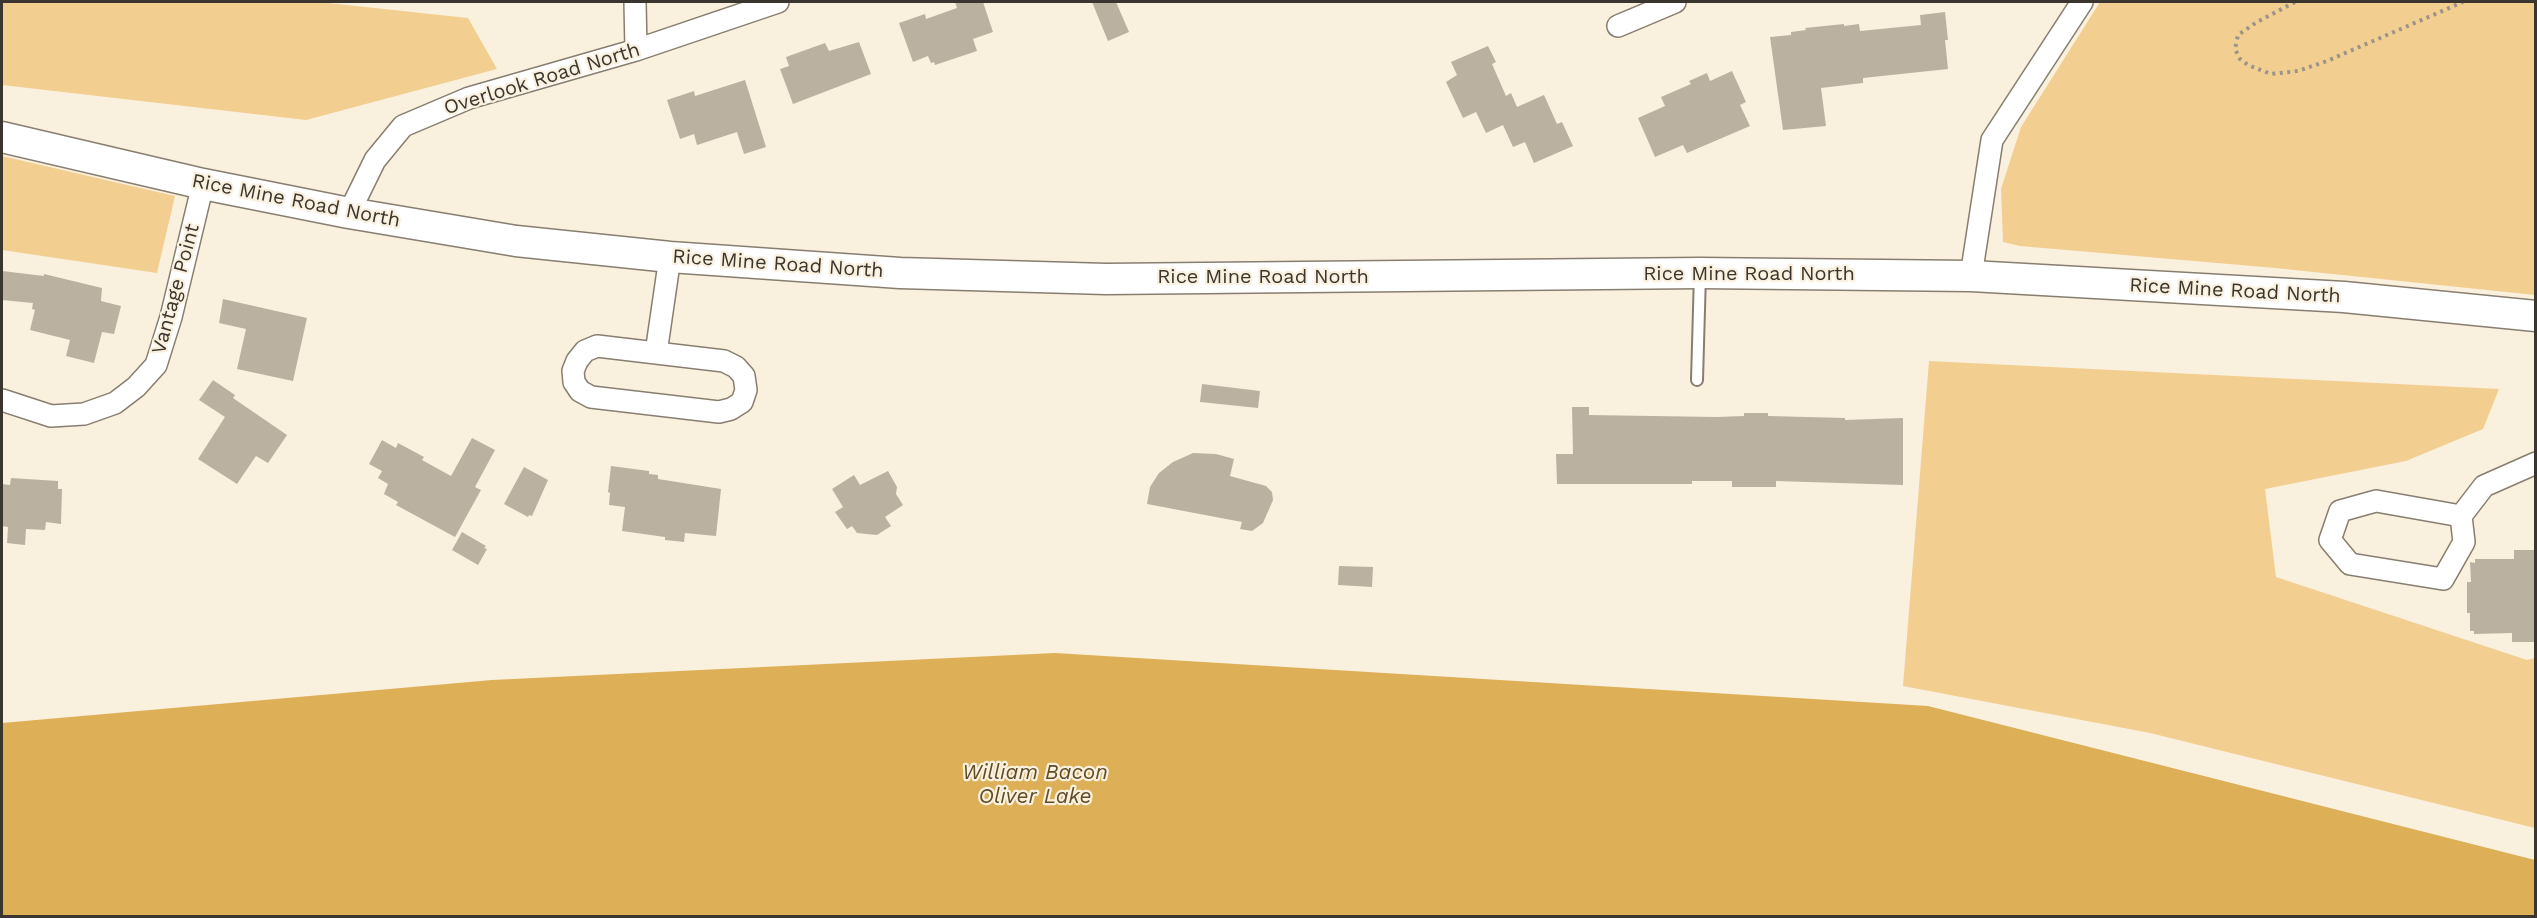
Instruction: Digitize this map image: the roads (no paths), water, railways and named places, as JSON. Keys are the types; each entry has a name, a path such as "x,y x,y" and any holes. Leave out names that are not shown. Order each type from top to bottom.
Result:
{"main road":[{"name":"Rice Mine Road North","path":"2,137 202,184 349,213 516,241 670,257 900,273 1106,279 1700,273 1971,276 2344,297 2535,316"}],"street":[{"path":"635,2 636,51"},
{"name":"Overlook Road North","path":"349,213 375,160 403,126 469,98 636,51 778,2"},
{"path":"1618,26 1675,2"},
{"path":"1971,276 1992,140 2082,2"},
{"name":"Vantage Point","path":"2,400 51,416 84,414 115,403 136,387 156,365 171,317 202,184"},
{"path":"656,353 670,257"},
{"path":"597,346 656,353 724,361 730,364 744,376 746,390 742,402 725,411 707,411 591,397 580,391 574,382 573,371 577,361 585,351 597,346"},
{"path":"2461,516 2376,501 2340,511 2330,540 2350,564 2443,579 2464,542 2461,516 2484,486 2535,463"}],"lane":[{"path":"1697,380 1700,273"}],"water":[{"name":"William Bacon Oliver Lake","path":"1055,653 1928,706 2535,860 2535,916 2,916 2,723 492,680"}]}
